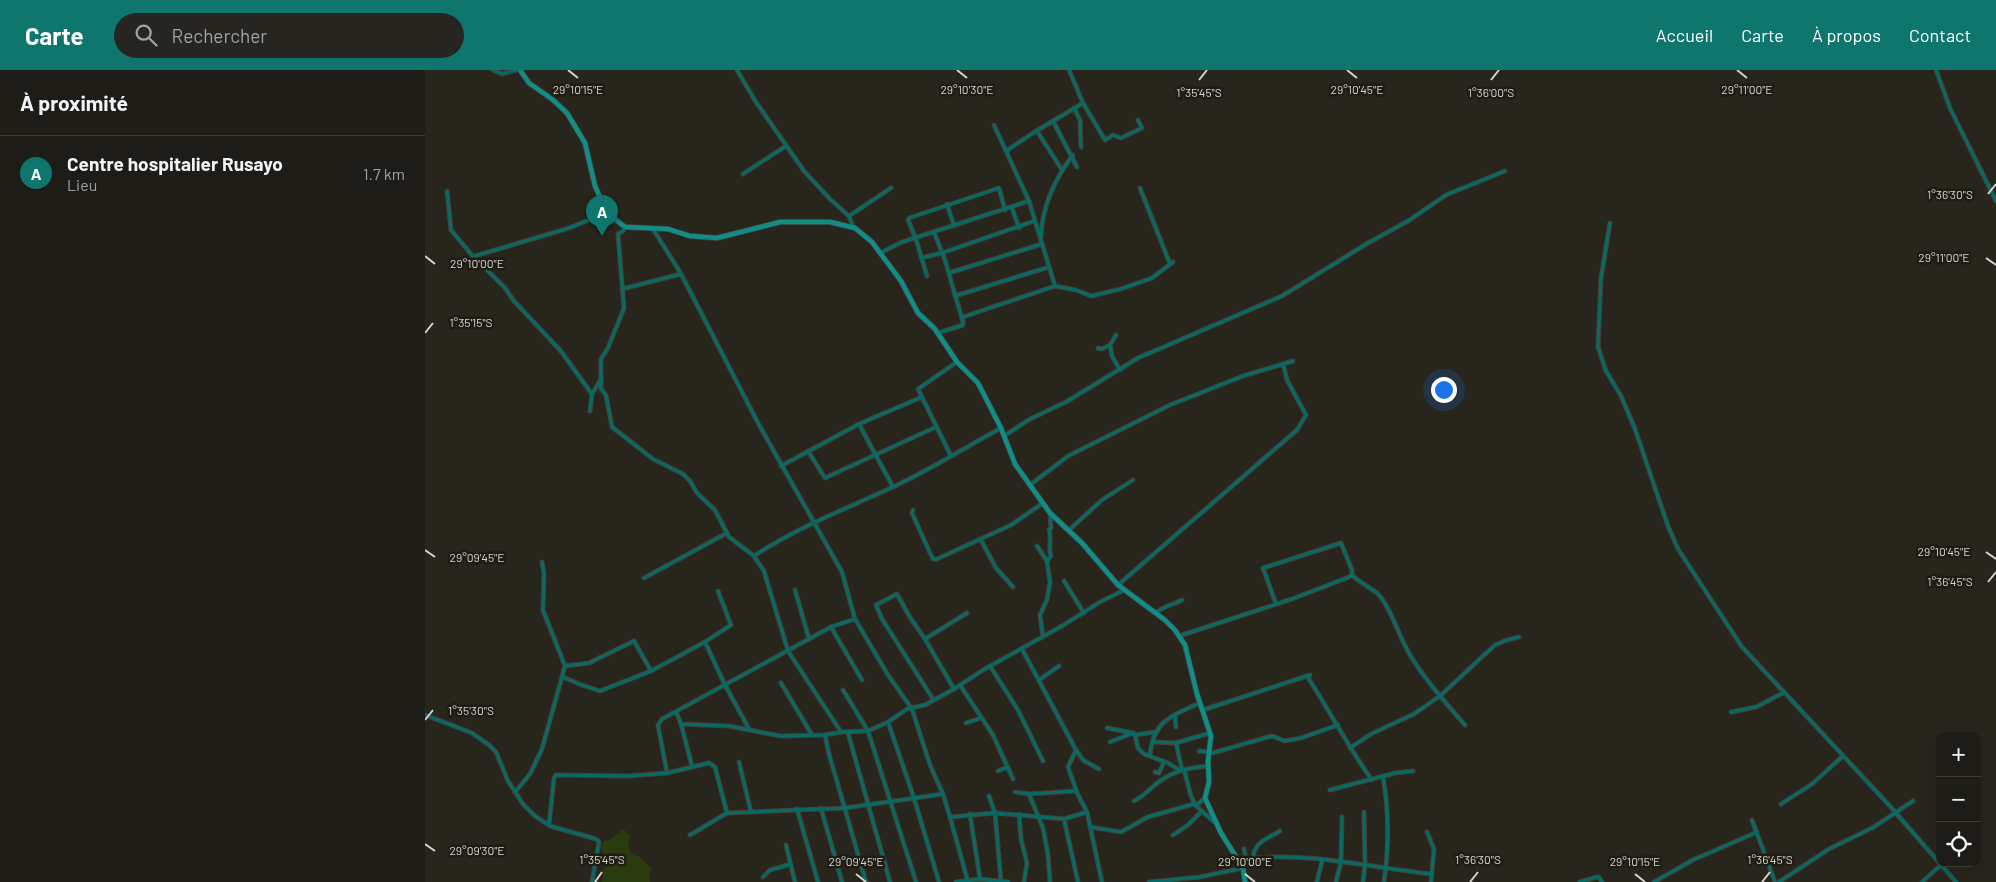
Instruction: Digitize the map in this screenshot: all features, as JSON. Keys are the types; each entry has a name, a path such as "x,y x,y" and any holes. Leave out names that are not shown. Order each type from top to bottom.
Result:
{"street":[{"path":"493,70 502,74 516,70"},
{"path":"520,70 529,83 552,99 567,114 585,143 595,186 603,204 625,227 668,230 690,236 717,238 780,222 830,222 853,227 861,232 880,253 905,288 913,305 937,333 957,362 977,383 1001,428 1015,464 1043,503 1118,585 1156,613 1175,630 1188,653 1200,702 1210,732 1209,785 1205,798 1196,805 1148,817 1121,832 1089,827"},
{"path":"737,70 786,146 817,185 849,216 853,227"},
{"path":"1069,70 1083,103 1105,140 1113,135 1121,138 1142,128 1139,120"},
{"path":"1937,70 1950,108 1996,201"},
{"path":"1006,151 1083,103"},
{"path":"1074,108 1080,120 1081,147"},
{"path":"1053,121 1073,156 1077,167"},
{"path":"994,125 1029,202 1055,286"},
{"path":"1037,132 1062,170"},
{"path":"743,174 786,146"},
{"path":"1042,242 1042,221 1053,184 1073,156"},
{"path":"1004,436 1139,358 1281,296 1408,221 1446,195 1505,171"},
{"path":"849,216 891,188"},
{"path":"927,276 916,239 907,220 909,218 999,188 1005,210"},
{"path":"963,317 1055,286 1076,290 1091,296 1121,289 1152,278 1171,263 1140,188"},
{"path":"447,191 451,230 560,350 592,394"},
{"path":"880,253 901,242 916,239 1029,202"},
{"path":"947,204 954,226"},
{"path":"1012,208 1019,228"},
{"path":"474,256 548,235 590,221 609,212"},
{"path":"921,258 942,253 1035,221"},
{"path":"1610,222 1601,278 1599,347 1607,371 1621,396 1635,429 1678,550 1742,647 1896,813 1936,859"},
{"path":"625,227 619,234 624,308 608,348 601,359 601,389 607,395 612,427 653,460 687,477 697,493 715,510 729,537 754,556 764,571 788,651 841,732"},
{"path":"653,229 681,274 781,466 842,572 855,619 912,709 929,764 951,817 967,881"},
{"path":"934,232 963,317 963,325 937,333"},
{"path":"949,273 1042,242"},
{"path":"955,296 1049,267"},
{"path":"622,289 681,274"},
{"path":"1098,348 1102,349 1109,345 1116,335"},
{"path":"1109,345 1112,356 1120,370"},
{"path":"1030,485 1068,456 1170,405 1243,376 1293,361"},
{"path":"951,456 918,389 957,362"},
{"path":"1118,585 1297,430 1306,415 1287,380 1283,364"},
{"path":"590,410 592,394 601,378"},
{"path":"781,466 859,424 922,397"},
{"path":"859,424 893,487"},
{"path":"808,451 825,478 936,427"},
{"path":"754,556 777,540 812,522 893,487 1001,428"},
{"path":"1069,530 1102,500 1133,480"},
{"path":"913,510 912,513 933,559 981,540 1011,525 1043,503"},
{"path":"1047,561 1051,556 1049,549 1051,536 1049,530 1051,528 1051,513"},
{"path":"644,578 728,533"},
{"path":"981,540 996,568 1013,587"},
{"path":"1276,604 1263,568 1341,543 1352,570 1351,575"},
{"path":"1037,546 1047,561 1050,582 1047,600 1040,615 1043,637"},
{"path":"515,792 530,774 542,749 554,700 565,666 543,610 544,573 541,562"},
{"path":"1179,636 1325,587 1351,575"},
{"path":"1351,575 1377,593 1386,605 1411,658 1439,696 1465,725"},
{"path":"1064,581 1084,613"},
{"path":"563,677 600,691 651,670 705,642 731,625 719,590"},
{"path":"795,590 809,639"},
{"path":"681,724 729,726 780,736 813,736 868,731 888,722 907,709 912,709 954,689 990,666 1124,590"},
{"path":"933,700 882,619 876,605 897,594 954,689"},
{"path":"1156,613 1161,607 1170,606 1182,600"},
{"path":"925,639 967,613"},
{"path":"667,773 658,725 662,719 831,627 855,619"},
{"path":"831,627 862,680"},
{"path":"1350,748 1371,734 1415,714 1439,696 1495,645 1519,637"},
{"path":"565,666 589,664 634,641 651,670"},
{"path":"705,642 749,730"},
{"path":"1022,649 1076,750 1083,760 1099,769"},
{"path":"990,666 1017,710 1043,761"},
{"path":"1039,680 1059,666"},
{"path":"1203,710 1309,676 1350,748 1372,780"},
{"path":"781,682 813,736"},
{"path":"960,685 993,735 1013,779"},
{"path":"843,690 868,731 915,882"},
{"path":"1731,712 1756,707 1783,693"},
{"path":"1151,755 1156,732 1164,720 1200,702"},
{"path":"675,712 681,724 692,766"},
{"path":"425,715 472,732 489,745 496,752 507,781 523,804 535,816 549,825 593,837 599,842 592,882"},
{"path":"1175,716 1176,727"},
{"path":"966,723 981,718"},
{"path":"888,722 914,798 939,882"},
{"path":"1199,751 1209,753 1272,736 1285,741 1301,738 1338,725"},
{"path":"1107,728 1134,734"},
{"path":"1110,742 1134,734 1156,732"},
{"path":"1153,742 1177,743 1210,732"},
{"path":"848,733 890,882"},
{"path":"1134,734 1138,748 1144,754 1151,755 1182,769"},
{"path":"825,735 866,882"},
{"path":"1177,743 1182,769 1191,796 1196,805 1217,824"},
{"path":"1076,750 1068,766 1076,791 1087,812 1102,882"},
{"path":"1781,804 1812,784 1843,756"},
{"path":"739,762 751,812"},
{"path":"1155,772 1159,773 1164,762"},
{"path":"549,825 554,778 556,775 618,776 667,773 709,763 715,767 727,813"},
{"path":"1134,801 1147,794 1158,782 1182,769 1208,766"},
{"path":"998,771 1008,767"},
{"path":"1330,790 1356,782 1413,770"},
{"path":"1383,777 1387,800 1388,843 1384,882"},
{"path":"1015,792 1029,794 1076,791"},
{"path":"690,835 727,813 868,806 943,794"},
{"path":"1029,794 1043,828 1050,882"},
{"path":"989,796 995,813 1001,881"},
{"path":"1205,798 1217,824 1243,868"},
{"path":"1752,820 1777,882 1829,849 1869,830 1913,801"},
{"path":"821,808 843,882"},
{"path":"797,809 818,882"},
{"path":"1173,835 1202,811"},
{"path":"951,817 995,813 1064,819 1087,812"},
{"path":"1363,882 1365,865 1364,812"},
{"path":"970,814 979,879"},
{"path":"1019,814 1021,839 1027,863 1024,882"},
{"path":"1336,882 1341,862 1342,817"},
{"path":"1064,819 1078,882"},
{"path":"1253,858 1253,850 1258,844 1280,831"},
{"path":"1427,832 1434,849 1431,882"},
{"path":"1654,882 1693,860 1757,832"},
{"path":"786,845 795,882"},
{"path":"1244,849 1245,859 1243,868 1245,882"},
{"path":"1245,859 1322,860 1433,874"},
{"path":"1317,882 1322,860"},
{"path":"763,877 770,870 791,864"},
{"path":"1922,882 1937,867"},
{"path":"1943,867 1956,882"},
{"path":"1149,882 1200,877 1243,868"},
{"path":"1580,882 1597,877 1602,882"},
{"path":"956,882 979,879 1008,882"}],"green space":[{"path":"623,830 630,835 628,847 633,855 640,857 652,868 649,877 650,882 602,882 605,863 601,847 604,840 608,841"}],"place":[{"name":"Centre hospitalier Rusayo","path":"602,236"}]}
